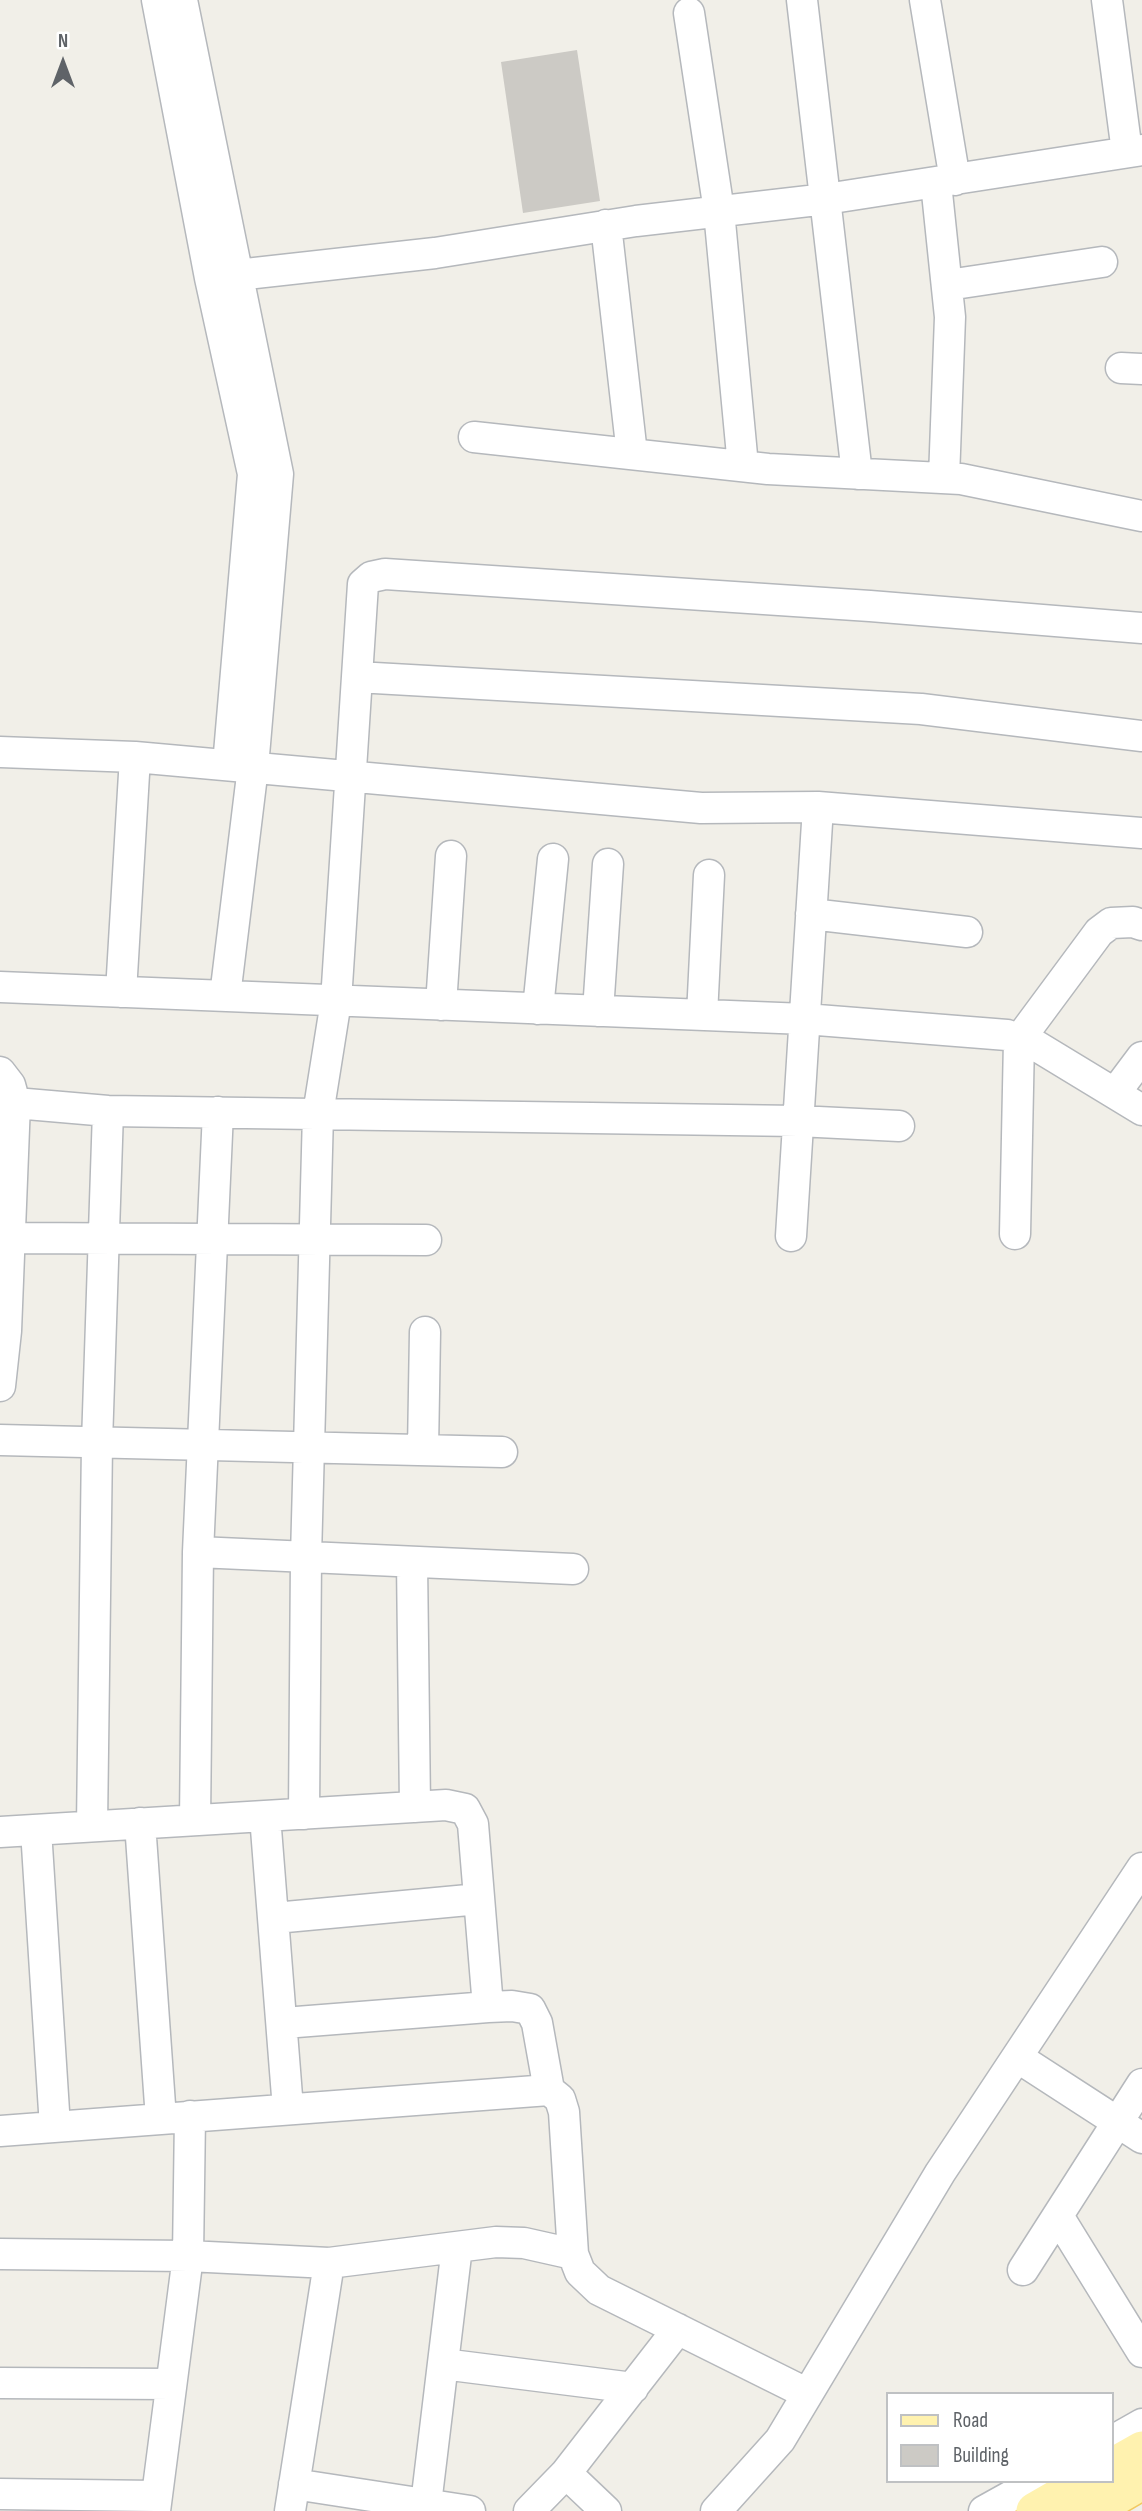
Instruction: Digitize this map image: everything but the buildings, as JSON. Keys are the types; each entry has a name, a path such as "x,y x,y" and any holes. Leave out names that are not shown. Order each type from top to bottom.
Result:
{"main road":[{"path":"1114,2466 1142,2450"},
{"path":"1090,2511 1142,2481"},
{"path":"1035,2511 1084,2483"}],"street":[{"path":"157,0 222,276 278,474 240,766 225,996"},
{"path":"182,0 222,276"},
{"path":"802,0 858,474"},
{"path":"925,0 946,181 950,317 944,478"},
{"path":"222,276 435,253 606,225 826,199 1134,151 1108,0"},
{"path":"690,13 719,211 743,466"},
{"path":"606,225 632,454"},
{"path":"948,285 1102,262"},
{"path":"474,437 743,466 944,478 1002,486 1142,516"},
{"path":"304,1814 306,1557 318,1114 335,1001 363,584 371,577 385,574 856,605 1142,628"},
{"path":"357,677 921,709 1142,736"},
{"path":"0,752 135,757 701,808 818,807 1142,833"},
{"path":"121,992 135,757"},
{"path":"791,1236 818,807"},
{"path":"441,1005 451,856"},
{"path":"538,1009 553,859"},
{"path":"598,1011 608,864"},
{"path":"702,1015 709,875"},
{"path":"811,914 967,932"},
{"path":"1015,1234 1019,1040 1100,932 1111,923 1142,925"},
{"path":"0,987 805,1019 1007,1035 1035,1045 1142,1110"},
{"path":"1115,1093 1142,1057"},
{"path":"0,1072 10,1085 15,1103 6,1197 10,1238 6,1331 0,1386"},
{"path":"15,1103 108,1111 798,1121 899,1126"},
{"path":"92,1826 97,1443 108,1111"},
{"path":"195,1820 198,1552 218,1112"},
{"path":"10,1238 426,1240"},
{"path":"423,1450 425,1332"},
{"path":"0,1440 502,1452"},
{"path":"198,1552 573,1569"},
{"path":"412,1562 415,1807"},
{"path":"0,1832 446,1805 465,1809 473,1824 488,2007"},
{"path":"265,1816 284,2023 288,2109"},
{"path":"140,1824 160,2119"},
{"path":"36,1830 55,2127"},
{"path":"716,2511 780,2440 940,2173 1017,2057 1138,1887"},
{"path":"275,1918 479,1899"},
{"path":"284,2023 488,2007 512,2006 530,2009 537,2023 549,2090 560,2099 564,2112 573,2253 580,2272 599,2290 806,2393"},
{"path":"1017,2057 1130,2130"},
{"path":"1023,2270 1058,2216 1130,2130 1142,2084"},
{"path":"0,2131 549,2090"},
{"path":"0,2494 156,2504 188,2256 190,2116"},
{"path":"1058,2216 1142,2352"},
{"path":"0,2254 188,2256 328,2263 496,2242 524,2243 573,2253"},
{"path":"426,2504 457,2247"},
{"path":"328,2263 292,2497 426,2504 470,2511"},
{"path":"529,2511 566,2473 678,2329"},
{"path":"443,2364 633,2388"},
{"path":"0,2383 171,2384"},
{"path":"1114,2440 1142,2424"},
{"path":"566,2473 606,2511"},
{"path":"984,2511 1034,2483"}]}
